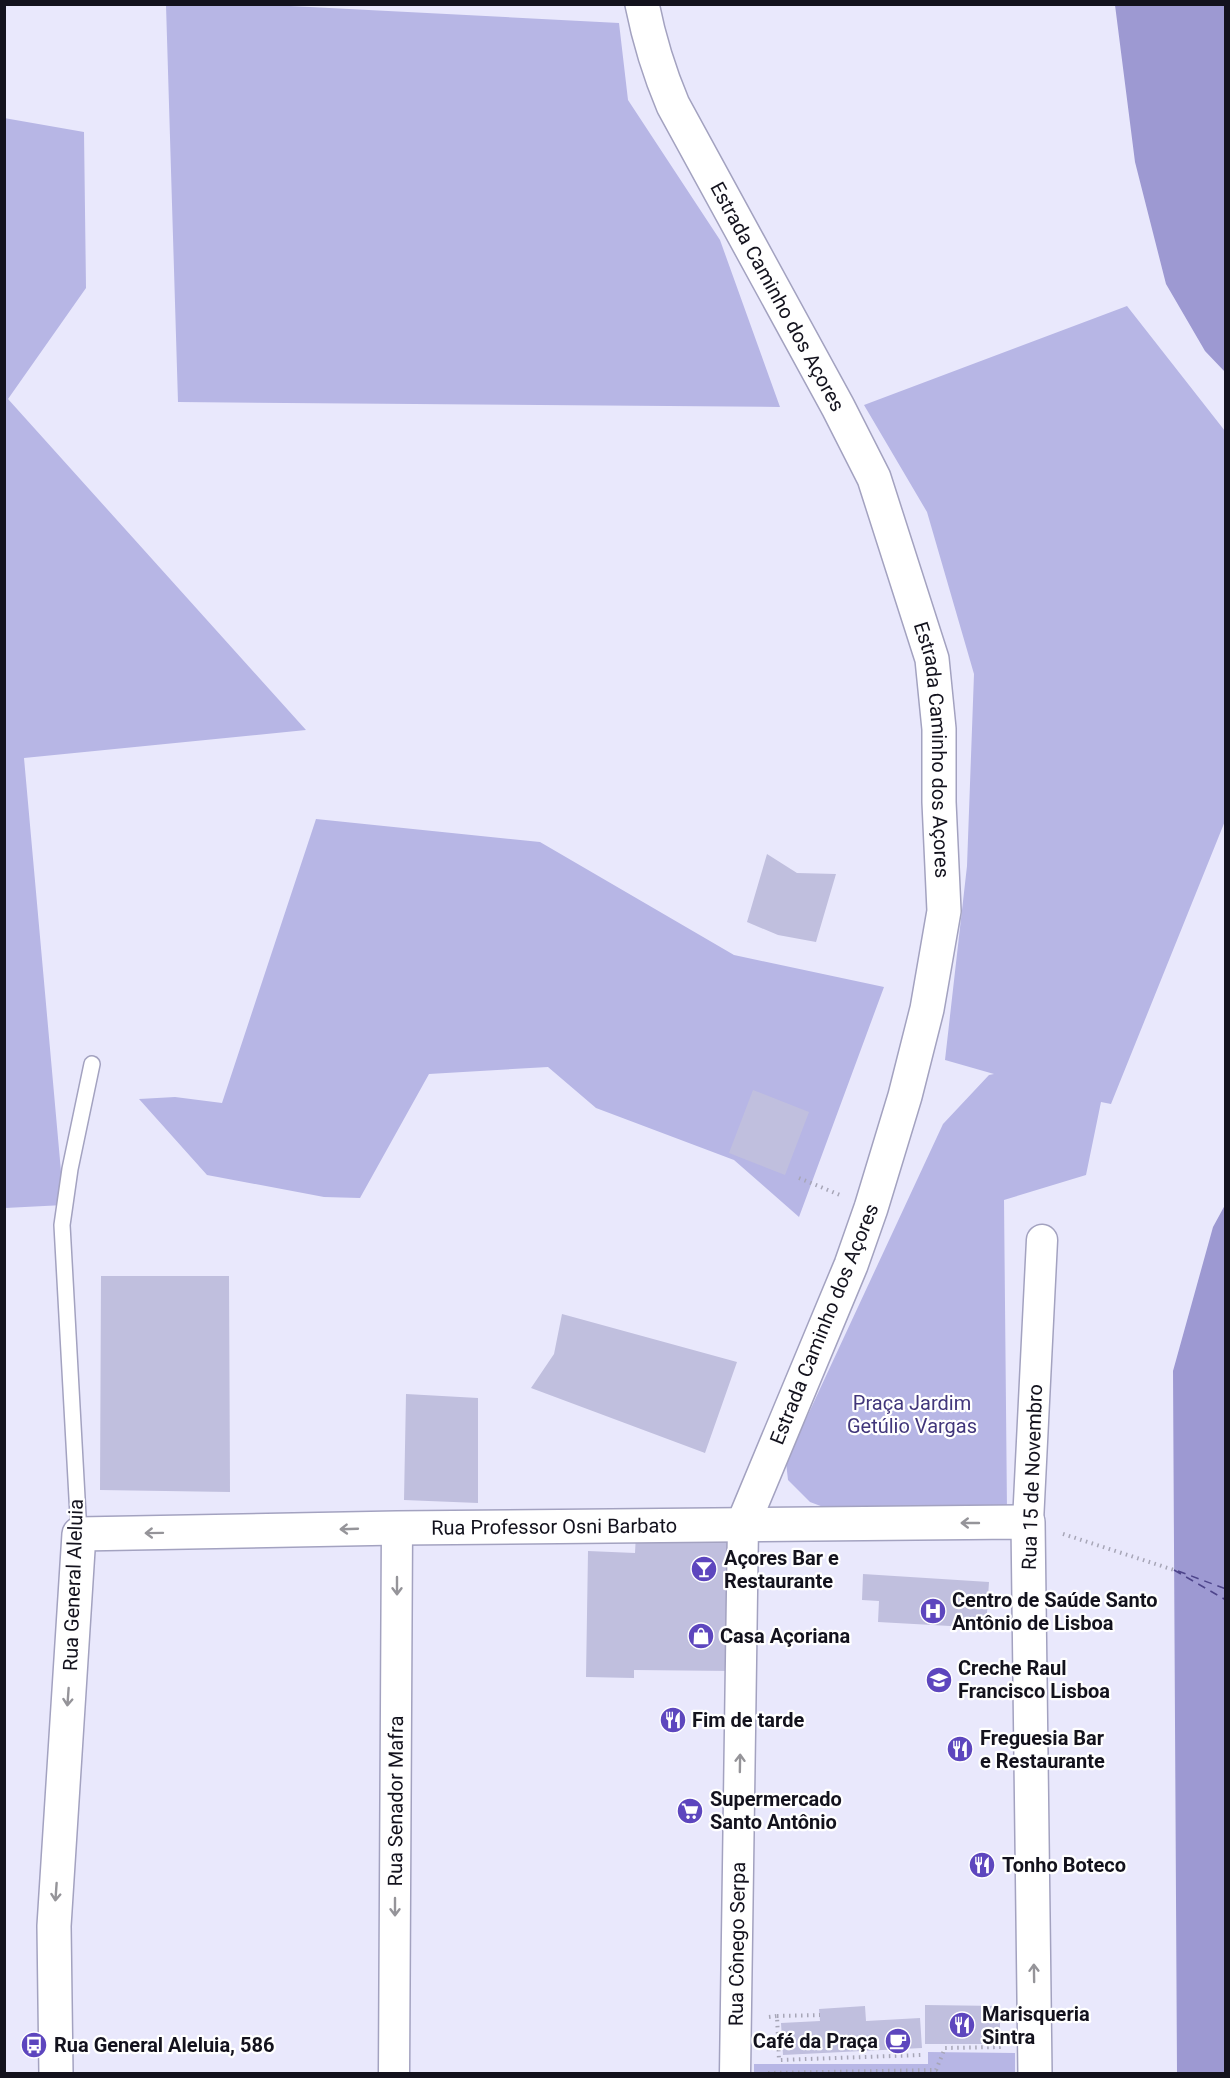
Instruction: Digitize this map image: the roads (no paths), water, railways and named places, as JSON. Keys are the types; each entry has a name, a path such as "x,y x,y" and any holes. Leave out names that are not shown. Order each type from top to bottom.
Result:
{"main road":[{"name":"Estrada Caminho dos Açores","path":"642,4 650,41 673,105 838,407 874,478 932,658 939,729 939,802 944,911 927,1009 871,1208 851,1265 743,1524"},
{"name":"Rua Professor Osni Barbato","path":"79,1534 397,1528 1028,1522"},
{"name":"Rua 15 de Novembro","path":"1028,1522 1035,2060"},
{"name":"Rua General Aleluia","path":"56,2073 54,1926 79,1534"}],"street":[{"name":"Rua 15 de Novembro","path":"1028,1522 1042,1240"},
{"name":"Rua Cônego Serpa","path":"735,2073 743,1524"},
{"name":"Rua Senador Mafra","path":"394,2073 397,1528"}],"lane":[{"name":"Rua General Aleluia","path":"79,1534 62,1225 70,1168 92,1064"}],"place":[{"name":"Açores Bar e Restaurante","path":"704,1569"},
{"name":"Centro de Saúde Santo Antônio de Lisboa","path":"933,1611"},
{"name":"Casa Açoriana","path":"701,1636"},
{"name":"Creche Raul Francisco Lisboa","path":"939,1680"},
{"name":"Fim de tarde","path":"673,1720"},
{"name":"Freguesia Bar e Restaurante","path":"960,1749"},
{"name":"Supermercado Santo Antônio","path":"690,1811"},
{"name":"Tonho Boteco","path":"982,1865"},
{"name":"Marisqueria Sintra","path":"962,2025"},
{"name":"Café da Praça","path":"898,2041"},
{"name":"Rua General Aleluia, 586","path":"34,2045"}],"park label":[{"name":"Praça Jardim Getúlio Vargas","path":"912,1414"}]}
